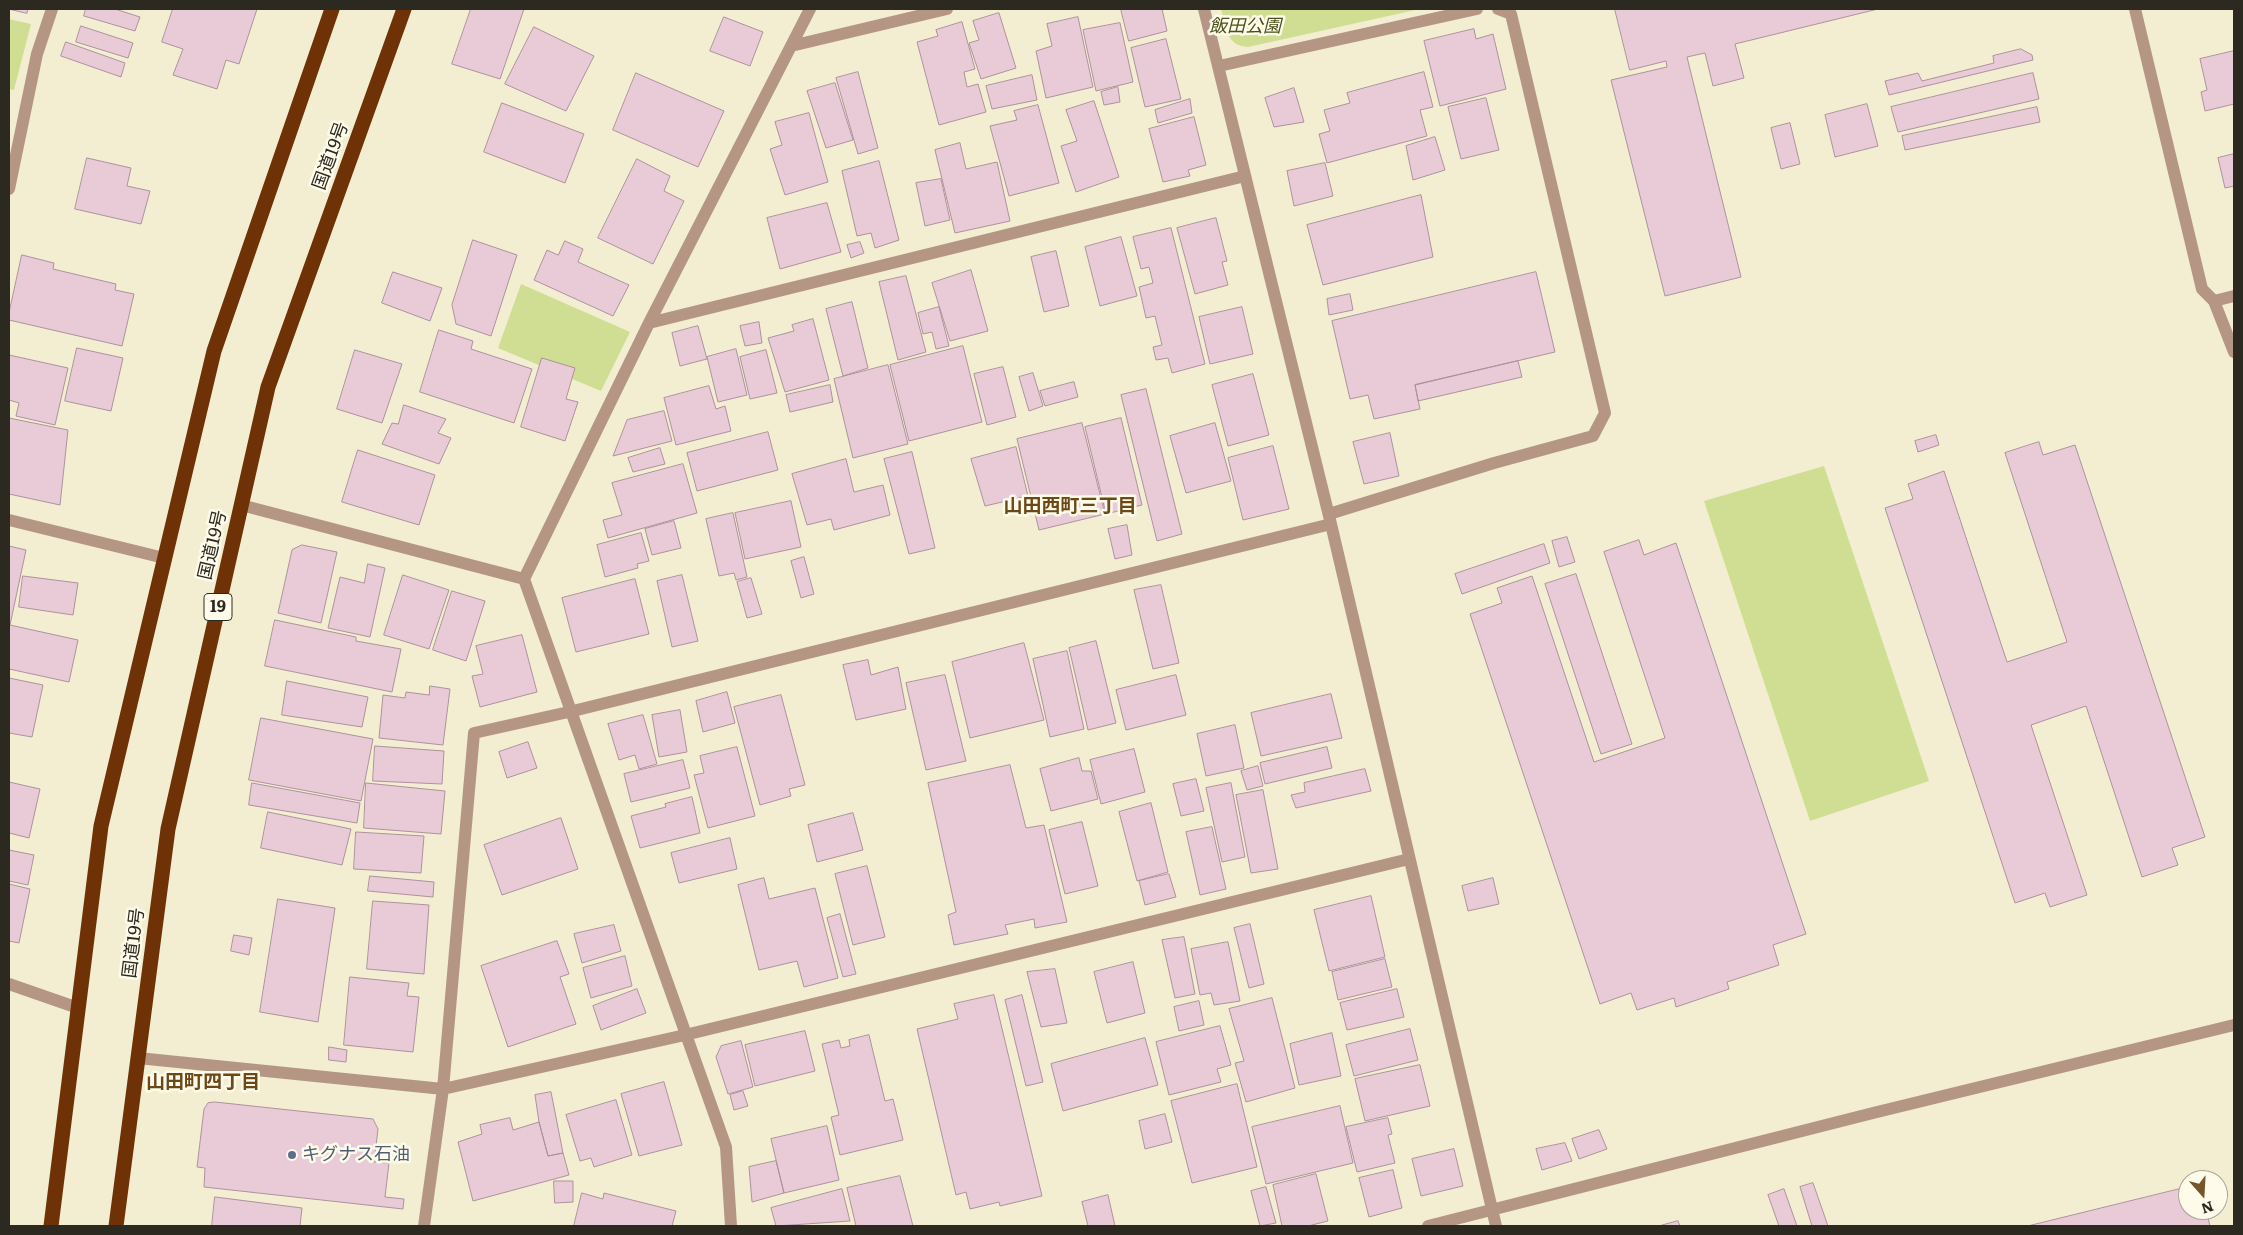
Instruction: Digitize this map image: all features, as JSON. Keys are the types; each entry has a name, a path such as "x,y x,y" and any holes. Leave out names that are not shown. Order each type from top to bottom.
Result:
{"highway":[{"path":"51,1226 101,826 214,351 332,9"},
{"name":"国道19号","path":"116,1226 168,829 268,387 404,9"}],"street":[{"path":"9,189 37,54 52,9"},
{"path":"731,1226 726,1147 524,579 650,323 810,9"},
{"path":"791,46 947,9"},
{"path":"1204,9 1330,519 1496,1226"},
{"path":"1219,66 1477,9"},
{"path":"424,1226 443,1089 474,733 572,711 1330,519 1494,463 1593,436 1605,413 1511,14 1498,9"},
{"path":"2135,9 2202,289 2214,301 2234,352"},
{"path":"650,323 1245,176"},
{"path":"2214,301 2234,296"},
{"path":"241,505 524,579"},
{"path":"9,520 164,558"},
{"path":"138,1058 443,1089 685,1035 1409,859"},
{"path":"9,984 78,1008"},
{"path":"1428,1226 1874,1113 2234,1026"}],"green space":[{"name":"飯田公園","path":"1221,9 1420,9 1248,47 1241,46 1231,39 1226,29"},
{"path":"9,19 31,24 14,90 9,89"},
{"path":"521,284 630,332 601,391 498,348"},
{"path":"1824,466 1929,781 1810,821 1704,501"}],"building":[{"path":"9,9 28,9 27,13"},
{"path":"86,9 115,9 140,17 135,31 84,16"},
{"path":"173,9 257,9 239,64 226,60 217,89 173,75 183,49 162,42"},
{"path":"471,9 524,9 500,79 452,64"},
{"path":"1121,9 1162,9 1167,31 1129,41"},
{"path":"1615,9 1878,9 1735,44 1744,78 1713,86 1705,53 1687,57 1741,277 1665,296 1611,80 1667,67 1666,61 1630,70"},
{"path":"999,13 1016,68 981,79 969,43 979,40 973,21"},
{"path":"724,17 763,32 750,66 710,51"},
{"path":"1078,17 1093,87 1046,98 1036,51 1052,46 1047,24"},
{"path":"962,22 975,69 964,72 967,87 978,84 986,112 939,125 917,42 938,36 936,30"},
{"path":"1120,23 1133,82 1096,91 1083,30"},
{"path":"81,26 133,43 128,58 76,42"},
{"path":"534,27 594,56 566,111 505,84"},
{"path":"1474,29 1476,39 1493,34 1506,89 1440,106 1424,41"},
{"path":"1166,39 1181,99 1145,107 1131,48"},
{"path":"66,42 125,63 121,77 61,56"},
{"path":"2021,49 2032,55 2033,60 1889,95 1885,81 1918,73 1922,81 1994,63 1993,56"},
{"path":"2234,51 2234,104 2205,111 2201,92 2207,90 2200,59"},
{"path":"858,72 878,148 858,154 836,78"},
{"path":"1424,72 1433,107 1420,110 1427,136 1327,163 1319,134 1330,131 1324,110 1350,103 1347,93"},
{"path":"636,73 724,111 698,167 613,130"},
{"path":"2033,73 2039,99 1898,132 1891,107"},
{"path":"1032,75 1037,100 992,109 986,86"},
{"path":"835,83 853,140 826,148 807,91"},
{"path":"1118,87 1120,102 1104,105 1101,92"},
{"path":"1294,88 1304,122 1274,127 1265,98"},
{"path":"1486,98 1499,150 1461,159 1448,107"},
{"path":"1190,99 1192,113 1158,123 1155,110"},
{"path":"1094,101 1119,177 1076,192 1061,146 1077,141 1066,110"},
{"path":"502,103 584,134 565,183 484,152"},
{"path":"1867,104 1878,146 1835,157 1825,115"},
{"path":"1038,105 1059,183 1009,196 990,126 1017,120 1014,111"},
{"path":"2037,107 2040,122 1905,150 1902,136"},
{"path":"809,113 828,182 785,195 770,149 782,145 775,122"},
{"path":"1194,117 1206,165 1188,170 1190,176 1163,182 1149,129"},
{"path":"1790,123 1800,164 1781,169 1771,128"},
{"path":"1435,137 1445,170 1413,180 1406,146"},
{"path":"960,143 966,169 997,162 1010,221 955,233 935,150"},
{"path":"2234,154 2234,186 2225,188 2218,158"},
{"path":"87,158 131,168 127,186 150,191 141,224 75,209"},
{"path":"637,159 670,176 664,191 684,201 653,264 598,238"},
{"path":"879,161 899,240 875,248 871,233 857,236 842,171"},
{"path":"1325,163 1333,196 1294,206 1287,171"},
{"path":"941,179 950,220 925,226 916,183"},
{"path":"1421,195 1433,257 1323,285 1307,225"},
{"path":"827,203 841,252 780,269 767,218"},
{"path":"1216,218 1227,261 1222,262 1228,285 1195,294 1177,228"},
{"path":"1171,228 1205,364 1172,373 1168,358 1156,360 1153,347 1162,345 1155,316 1146,318 1139,287 1153,283 1149,267 1141,269 1133,237"},
{"path":"1121,237 1137,296 1100,306 1085,247"},
{"path":"473,240 517,255 491,336 456,324 452,305"},
{"path":"565,241 583,249 578,262 629,285 613,316 534,280 547,250 558,255"},
{"path":"860,242 864,253 851,258 847,245"},
{"path":"1056,251 1069,306 1044,312 1031,257"},
{"path":"22,255 54,263 53,269 116,284 115,290 134,294 122,346 9,320"},
{"path":"971,270 988,331 950,341 932,283"},
{"path":"393,272 442,288 430,321 382,303"},
{"path":"1536,272 1555,352 1415,385 1420,409 1374,419 1368,395 1350,399 1332,321"},
{"path":"906,276 926,352 898,360 879,282"},
{"path":"1350,294 1353,310 1329,315 1327,299"},
{"path":"852,302 868,368 843,376 826,309"},
{"path":"939,307 949,346 936,349 932,332 923,334 918,313"},
{"path":"1242,307 1253,354 1210,364 1199,317"},
{"path":"813,319 829,380 785,392 768,338 794,331 792,325"},
{"path":"759,322 762,343 745,346 740,326"},
{"path":"698,326 707,359 680,366 672,333"},
{"path":"439,330 473,341 471,349 532,369 514,423 420,392"},
{"path":"963,346 982,422 909,441 890,365"},
{"path":"77,348 123,358 111,411 65,401"},
{"path":"736,349 747,395 718,402 707,357"},
{"path":"355,350 402,364 382,423 337,409"},
{"path":"766,350 777,393 750,399 740,357"},
{"path":"9,355 68,368 55,425 16,416 19,403 9,400"},
{"path":"542,358 575,368 566,399 578,402 565,441 521,427"},
{"path":"1518,361 1522,377 1418,401 1415,385"},
{"path":"888,365 908,444 853,458 834,379"},
{"path":"1003,367 1016,417 987,425 974,374"},
{"path":"1033,373 1043,406 1029,411 1019,377"},
{"path":"1253,374 1269,435 1228,446 1212,385"},
{"path":"1074,382 1078,397 1045,406 1040,391"},
{"path":"830,385 833,402 790,412 786,395"},
{"path":"709,386 716,409 725,406 731,431 676,445 664,398"},
{"path":"1146,389 1182,534 1157,541 1121,395"},
{"path":"404,405 446,419 438,433 451,438 439,464 382,444 392,423 398,424"},
{"path":"664,411 672,441 613,456 627,420"},
{"path":"9,418 68,430 60,505 9,494"},
{"path":"1121,418 1142,505 1106,514 1085,427"},
{"path":"1082,423 1105,514 1039,530 1017,439"},
{"path":"1215,423 1231,481 1186,493 1170,436"},
{"path":"768,432 778,470 697,491 687,453"},
{"path":"1390,433 1399,476 1364,484 1353,442"},
{"path":"1936,435 1939,445 1918,452 1915,441"},
{"path":"2039,442 2043,455 2075,445 2205,837 2172,848 2178,865 2142,877 2086,706 2031,725 2087,895 2050,907 2045,893 2015,903 1885,508 1913,499 1908,484 1944,471 2007,662 2067,642 2005,453"},
{"path":"1273,446 1289,509 1243,520 1228,458"},
{"path":"1016,447 1028,496 985,506 971,459"},
{"path":"660,448 665,464 633,472 628,458"},
{"path":"358,450 435,475 419,525 342,502"},
{"path":"912,452 935,548 909,554 884,459"},
{"path":"846,459 854,492 883,485 890,515 834,530 831,519 807,525 792,474"},
{"path":"683,464 697,513 608,538 603,520 622,515 612,483"},
{"path":"791,501 801,547 745,559 735,513"},
{"path":"733,513 747,577 736,580 734,573 719,576 706,519"},
{"path":"674,521 681,548 652,555 645,529"},
{"path":"1127,525 1132,555 1115,559 1108,529"},
{"path":"641,533 649,561 637,564 638,568 605,577 597,545"},
{"path":"1567,537 1575,562 1559,567 1552,541"},
{"path":"1639,540 1644,555 1676,543 1806,934 1773,945 1779,965 1727,982 1729,989 1676,1007 1674,998 1637,1010 1631,993 1600,1004 1470,614 1502,603 1497,588 1532,576 1594,762 1665,738 1604,552"},
{"path":"1544,544 1550,563 1462,594 1455,574"},
{"path":"302,545 337,552 321,623 278,613 292,550"},
{"path":"9,546 26,550 10,625 78,640 69,682 9,669"},
{"path":"804,557 814,594 801,598 791,561"},
{"path":"368,564 385,568 370,637 328,628 340,577 364,583"},
{"path":"1576,574 1632,744 1601,754 1545,584"},
{"path":"403,575 449,590 429,649 384,635"},
{"path":"682,575 698,641 672,647 657,581"},
{"path":"23,576 78,583 73,615 19,607"},
{"path":"751,578 762,614 747,618 737,582"},
{"path":"635,579 649,634 576,652 562,598"},
{"path":"1161,585 1179,663 1153,669 1134,590"},
{"path":"452,591 485,601 466,661 433,650"},
{"path":"275,620 356,637 356,641 401,649 392,692 265,666"},
{"path":"522,635 537,692 480,707 472,676 483,674 476,646"},
{"path":"1096,641 1116,723 1088,730 1069,648"},
{"path":"1024,643 1044,720 970,738 952,662"},
{"path":"1067,651 1084,729 1050,737 1033,659"},
{"path":"868,660 871,675 898,667 906,709 856,720 843,665"},
{"path":"945,675 966,761 926,770 906,683"},
{"path":"1176,675 1186,715 1126,730 1116,690"},
{"path":"9,678 43,685 32,737 9,733"},
{"path":"287,681 368,697 362,727 282,715"},
{"path":"430,686 450,689 443,745 379,738 383,695 405,698 406,692 429,695"},
{"path":"727,692 735,723 703,732 696,701"},
{"path":"1331,694 1342,738 1261,756 1251,713"},
{"path":"781,695 805,785 789,789 791,796 760,805 734,707"},
{"path":"680,710 687,752 659,757 652,715"},
{"path":"643,715 657,764 639,769 635,755 619,760 608,724"},
{"path":"261,718 373,739 361,801 249,780"},
{"path":"1235,725 1244,768 1206,776 1197,734"},
{"path":"528,742 537,768 507,778 499,752"},
{"path":"375,746 444,751 442,784 373,781"},
{"path":"737,747 755,816 708,828 694,775 704,773 700,756"},
{"path":"1327,747 1332,768 1265,784 1260,763"},
{"path":"1134,749 1145,792 1101,804 1090,760"},
{"path":"1079,758 1082,771 1091,771 1098,799 1051,811 1040,769"},
{"path":"683,760 690,788 631,802 624,774"},
{"path":"1010,765 1026,828 1044,825 1067,922 1035,928 1034,919 1005,925 1008,934 954,945 948,915 956,912 928,783"},
{"path":"1258,766 1263,786 1247,790 1241,771"},
{"path":"1365,769 1371,791 1296,808 1291,795 1305,792 1304,783"},
{"path":"1196,779 1204,811 1181,816 1173,784"},
{"path":"9,782 40,789 29,838 9,833"},
{"path":"252,783 360,803 357,823 249,805"},
{"path":"366,783 445,791 441,834 364,828"},
{"path":"1231,783 1245,857 1222,862 1206,788"},
{"path":"1263,790 1278,869 1251,873 1236,795"},
{"path":"692,797 700,833 640,848 631,816 666,807 665,804"},
{"path":"1151,803 1168,872 1137,881 1119,812"},
{"path":"268,812 351,829 342,865 261,848"},
{"path":"853,813 863,850 817,862 808,825"},
{"path":"561,818 578,869 502,895 484,845"},
{"path":"1082,822 1098,886 1065,894 1049,830"},
{"path":"1212,827 1226,889 1200,895 1186,832"},
{"path":"356,832 424,836 421,873 354,869"},
{"path":"730,838 737,869 679,883 671,853"},
{"path":"9,850 34,855 28,885 9,881"},
{"path":"867,866 885,937 853,945 835,874"},
{"path":"1169,874 1176,897 1145,905 1139,881"},
{"path":"370,876 434,882 433,897 368,891"},
{"path":"764,878 769,899 815,888 838,978 804,987 797,961 759,970 738,885"},
{"path":"1493,878 1499,904 1468,911 1462,886"},
{"path":"9,884 30,889 19,943 9,941"},
{"path":"1371,896 1385,957 1329,971 1314,910"},
{"path":"278,899 335,908 318,1022 260,1012"},
{"path":"373,901 429,905 424,974 367,969"},
{"path":"840,914 856,974 843,977 827,918"},
{"path":"1250,924 1264,984 1249,988 1234,928"},
{"path":"614,925 621,951 582,963 574,934"},
{"path":"234,935 252,938 249,955 231,951"},
{"path":"1184,937 1195,994 1175,998 1162,940"},
{"path":"557,941 569,974 560,977 576,1024 508,1047 481,966"},
{"path":"1228,942 1240,1001 1214,1005 1211,993 1200,995 1191,949"},
{"path":"625,956 632,986 591,998 583,968"},
{"path":"1385,959 1392,987 1338,1000 1332,972"},
{"path":"1133,962 1145,1013 1107,1023 1094,972"},
{"path":"1055,969 1067,1023 1041,1027 1027,972"},
{"path":"350,977 409,983 407,996 419,997 413,1052 344,1045"},
{"path":"637,989 646,1013 601,1030 593,1006"},
{"path":"1397,989 1404,1017 1347,1030 1340,1003"},
{"path":"994,995 1042,1196 1000,1206 999,1202 970,1209 966,1192 956,1195 917,1029 958,1019 954,1004"},
{"path":"1022,995 1043,1082 1026,1086 1005,1000"},
{"path":"1272,998 1295,1088 1246,1102 1235,1063 1244,1061 1229,1009"},
{"path":"1199,1001 1204,1025 1179,1031 1174,1007"},
{"path":"1220,1026 1231,1065 1217,1069 1221,1082 1169,1095 1156,1042"},
{"path":"1410,1029 1418,1060 1354,1076 1346,1045"},
{"path":"805,1031 815,1071 755,1086 745,1045"},
{"path":"1332,1033 1341,1076 1299,1085 1290,1044"},
{"path":"869,1035 885,1101 893,1099 903,1140 840,1155 831,1117 839,1115 822,1044 839,1040 841,1048 850,1046 849,1040"},
{"path":"1145,1038 1158,1085 1063,1111 1051,1064"},
{"path":"741,1041 753,1087 728,1094 716,1057 721,1046"},
{"path":"329,1047 347,1050 346,1062 329,1060"},
{"path":"1420,1065 1430,1106 1365,1121 1355,1079"},
{"path":"664,1082 682,1145 639,1156 621,1094"},
{"path":"1237,1084 1257,1167 1192,1183 1171,1101"},
{"path":"743,1091 748,1106 734,1110 730,1095"},
{"path":"551,1092 563,1153 548,1156 539,1122 535,1095"},
{"path":"616,1100 632,1155 594,1167 591,1158 580,1161 566,1115"},
{"path":"215,1102 373,1119 378,1129 374,1162 389,1163 385,1197 404,1199 403,1209 204,1187 205,1168 197,1167 204,1109 208,1103"},
{"path":"1340,1106 1353,1163 1266,1184 1252,1127"},
{"path":"1165,1114 1172,1142 1145,1149 1139,1121"},
{"path":"510,1118 513,1130 539,1122 548,1156 563,1153 569,1175 473,1201 458,1142 482,1134 480,1125"},
{"path":"1388,1118 1392,1134 1388,1135 1395,1163 1357,1172 1346,1127"},
{"path":"827,1126 839,1180 784,1193 771,1139"},
{"path":"1599,1130 1607,1149 1579,1159 1572,1139"},
{"path":"1565,1143 1572,1161 1542,1170 1536,1149"},
{"path":"1454,1149 1463,1186 1421,1196 1412,1159"},
{"path":"776,1161 784,1193 752,1202 749,1167"},
{"path":"1393,1170 1402,1208 1369,1217 1359,1178"},
{"path":"1316,1174 1328,1221 1308,1226 1282,1226 1273,1185"},
{"path":"900,1176 913,1226 856,1226 847,1188"},
{"path":"554,1181 573,1181 573,1202 555,1203"},
{"path":"1813,1183 1828,1226 1812,1226 1800,1187"},
{"path":"1266,1187 1276,1223 1260,1226 1251,1191"},
{"path":"842,1189 850,1221 776,1226 771,1208"},
{"path":"1784,1189 1797,1226 1779,1226 1768,1195"},
{"path":"2178,1189 2178,1220 2208,1220 2210,1226 2028,1226"},
{"path":"582,1193 603,1199 604,1193 676,1211 672,1226 574,1226"},
{"path":"1108,1195 1115,1226 1088,1226 1082,1202"},
{"path":"215,1197 302,1208 300,1226 212,1226"},
{"path":"1678,1221 1680,1226 1659,1226"}],"place":[{"name":"キグナス石油","path":"292,1155"}],"district":[{"name":"山田西町三丁目","path":"1070,506"},
{"name":"山田町四丁目","path":"203,1082"}]}
